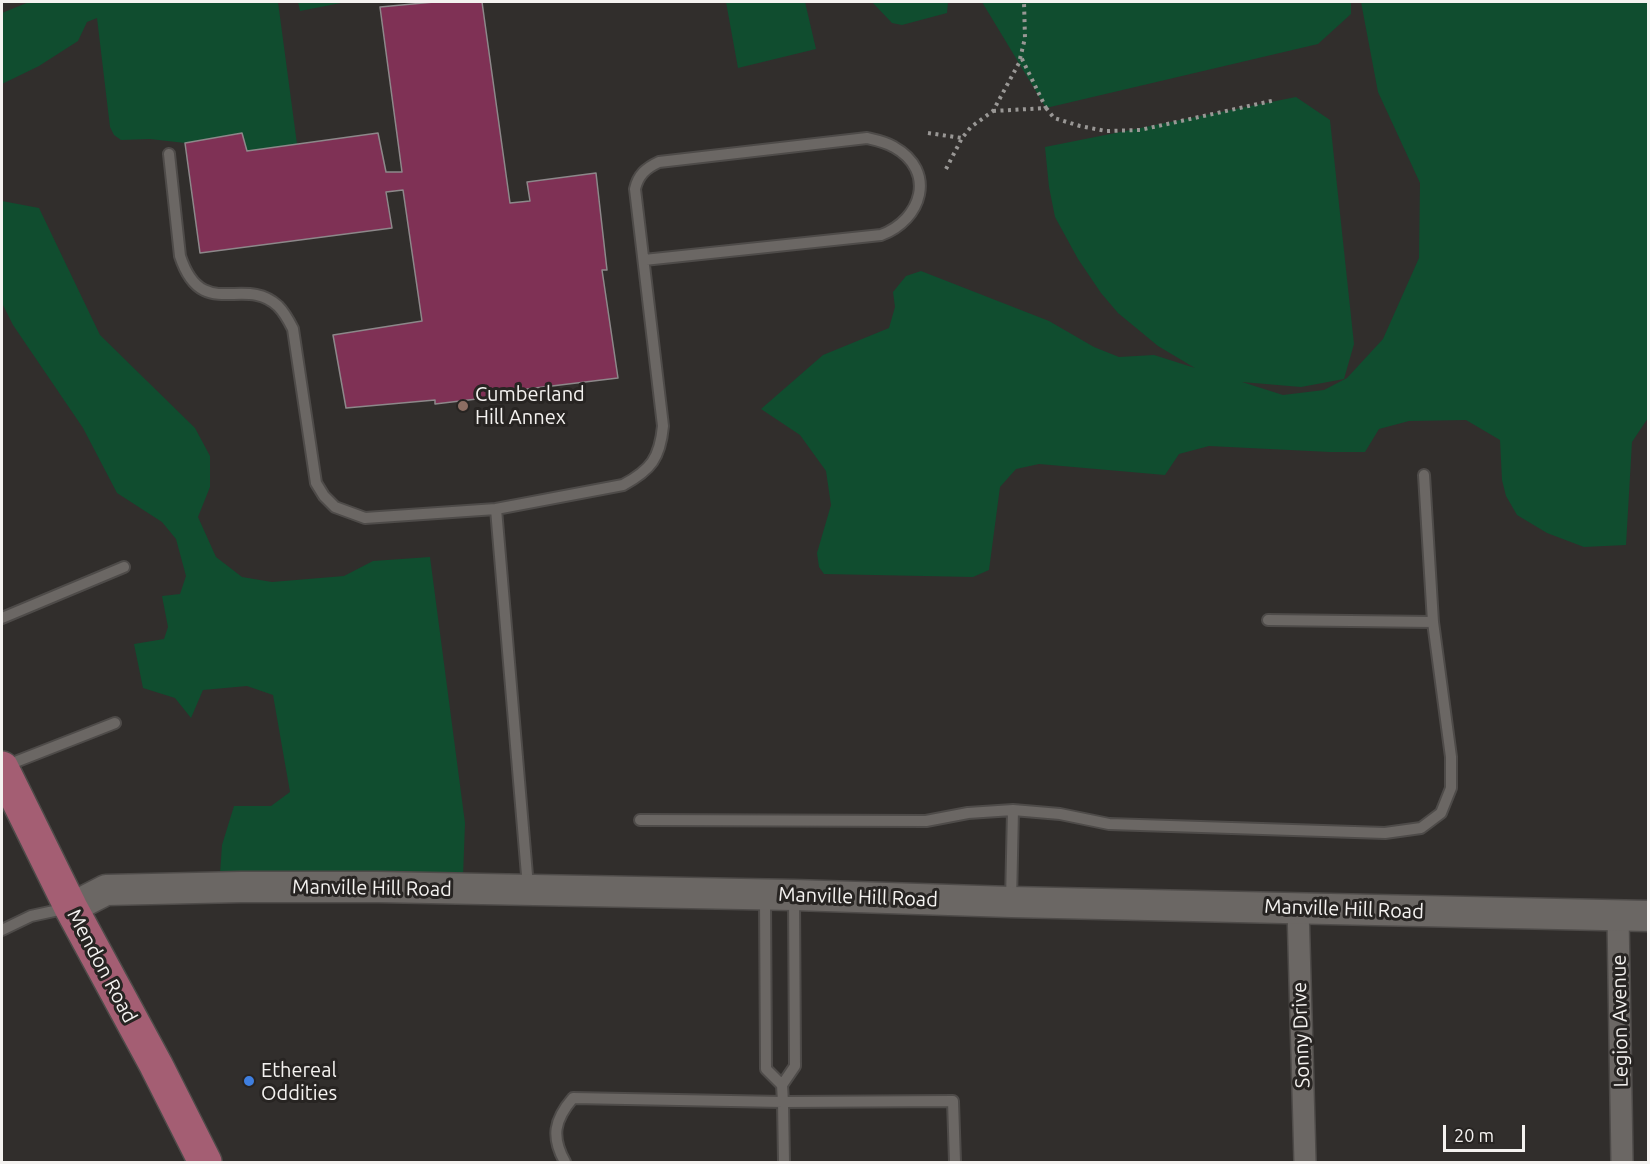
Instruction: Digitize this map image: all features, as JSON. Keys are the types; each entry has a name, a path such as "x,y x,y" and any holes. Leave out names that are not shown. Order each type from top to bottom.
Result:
{"main road":[{"name":"Mendon Road","path":"2,767 71,908 156,1065 205,1162"},
{"name":"Manville Hill Road","path":"71,908 106,890 378,887 779,894 1011,902 1648,916"}],"street":[{"name":"Sonny Drive","path":"1298,908 1305,1162"},
{"name":"Legion Avenue","path":"1618,915 1622,1162"}],"lane":[{"path":"169,154 180,256 186,272 193,283 204,291 218,295 248,294 276,304 286,316 293,329 316,483 335,507 365,518 496,509 623,485 638,477 658,455 663,426 635,189 637,179 644,171 659,162 867,138 894,147 912,162 918,172 920,191 913,211 897,228 881,235 644,260"},
{"path":"640,820 926,821 968,813 1013,810 1060,813 1109,824 1385,833 1422,828 1441,813 1451,788 1451,757 1433,622 1424,475"},
{"path":"496,509 529,890"},
{"path":"2,618 124,567"},
{"path":"1268,620 1433,622"},
{"path":"2,767 114,723"},
{"path":"1011,902 1013,810"},
{"path":"779,894 766,1069 782,1085"},
{"path":"779,894 795,1066 782,1085 784,1162"},
{"path":"2,930 31,916 71,908"},
{"path":"565,1162 555,1140 557,1123 573,1098 783,1102 953,1101 955,1162"}],"path":[{"path":"946,169 962,138 971,127 993,111 1005,92 1021,56 1025,38 1024,2"},
{"path":"1021,56 1046,108 1054,118 1106,131 1140,130 1275,100"},
{"path":"993,111 1046,108"},
{"path":"928,133 962,138"}],"green space":[{"path":"29,2 278,2 297,144 247,151 241,133 185,143 150,139 121,140 114,135 110,127 97,18 87,22 78,41 39,66 2,84 2,13"},
{"path":"298,2 346,2 300,11"},
{"path":"726,2 805,2 816,49 738,68"},
{"path":"872,2 948,2 947,13 902,25 892,23"},
{"path":"982,2 1351,2 1351,14 1318,44 1046,108"},
{"path":"1361,2 1648,2 1648,418 1632,442 1626,545 1584,547 1547,533 1517,515 1506,496 1502,480 1500,440 1466,420 1409,421 1379,429 1365,452 1209,446 1179,454 1165,475 1039,464 1016,469 1000,487 989,570 973,577 824,574 819,567 817,553 831,505 826,471 800,435 761,409 823,355 889,328 895,307 893,292 906,276 921,271 1049,321 1094,347 1119,357 1154,355 1195,368 1158,346 1118,313 1101,293 1078,259 1055,217 1045,147 1296,97 1330,120 1354,344 1344,379 1301,387 1242,382 1283,395 1324,390 1347,378 1383,339 1419,258 1420,183 1378,92"},
{"path":"2,201 39,208 100,335 195,428 210,456 210,487 198,517 216,557 242,577 272,582 344,576 373,561 430,557 465,823 463,877 220,874 222,845 234,806 271,806 290,792 273,695 247,686 203,690 191,718 175,698 143,688 134,644 164,639 168,627 162,596 180,594 186,576 176,539 162,522 117,493 83,428 13,325 2,303"}],"building":[{"path":"434,2 482,2 510,203 530,201 527,182 596,173 607,270 602,270 618,378 527,389 527,393 435,404 435,400 346,408 333,335 422,321 403,190 386,192 392,228 200,253 185,143 242,133 247,151 378,133 386,172 402,172 380,7"}],"place":[{"name":"Cumberland Hill Annex","path":"463,406"},
{"name":"Ethereal Oddities","path":"249,1081"}]}
